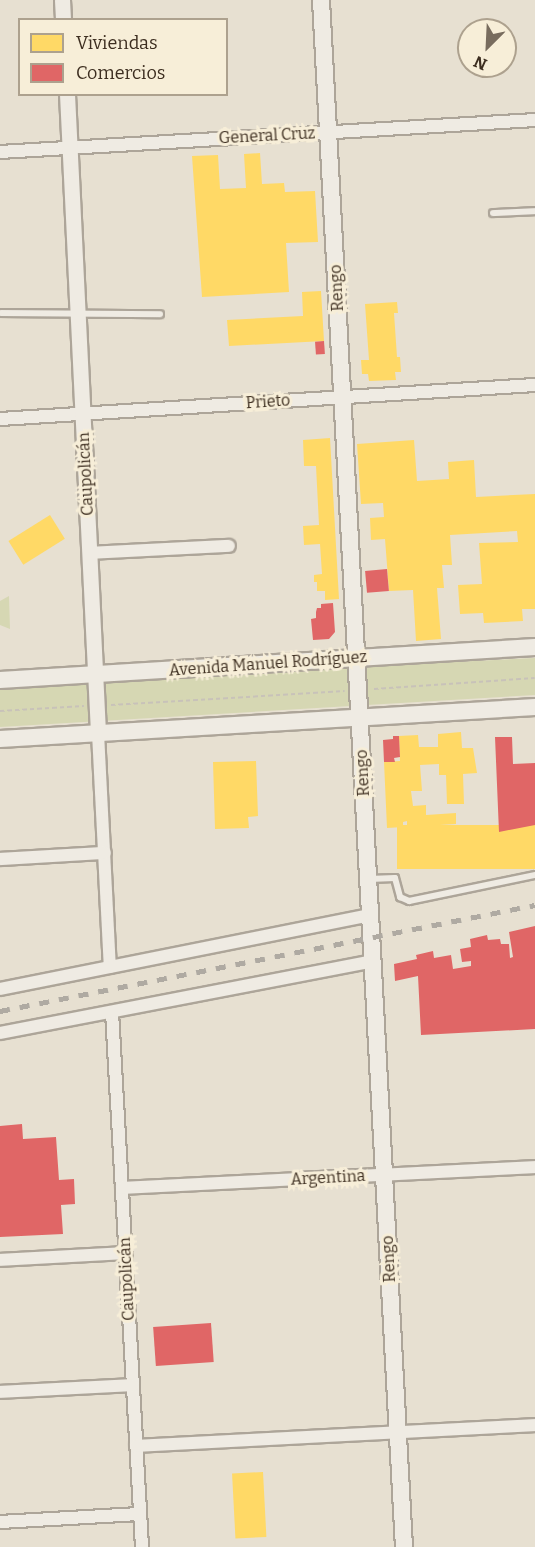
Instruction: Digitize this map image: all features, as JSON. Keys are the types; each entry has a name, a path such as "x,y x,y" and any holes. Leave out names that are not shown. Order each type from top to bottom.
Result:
{"main road":[{"name":"Rengo","path":"321,0 404,1547"},
{"name":"Avenida Manuel Rodríguez","path":"0,680 535,647"},
{"path":"0,739 535,706"}],"street":[{"path":"62,0 63,18"},
{"name":"Caupolicán","path":"67,96 110,967"},
{"name":"General Cruz","path":"0,152 535,120"},
{"name":"Prieto","path":"0,419 535,385"},
{"path":"89,553 228,546"},
{"path":"0,859 105,853"},
{"path":"0,989 371,915"},
{"path":"0,1033 373,961"},
{"name":"Caupolicán","path":"112,1012 142,1547"},
{"name":"Argentina","path":"122,1188 535,1167"},
{"path":"0,1260 125,1253"},
{"path":"0,1392 132,1385"},
{"path":"136,1446 535,1425"},
{"path":"0,1522 140,1514"}],"lane":[{"path":"493,213 535,211"},
{"path":"1,313 160,314"},
{"path":"369,879 395,878 400,897 409,901 535,875"}],"path":[{"path":"0,711 535,678"}],"green space":[{"path":"9,596 10,629 0,625 0,601"},
{"path":"535,658 535,695 0,727 0,684"}],"building: Viviendas":[{"path":"260,153 262,184 284,183 285,192 315,191 318,242 286,243 289,292 202,297 192,156 218,155 220,189 246,188 244,154"},
{"path":"321,291 324,341 229,346 227,320 303,316 302,292"},
{"path":"397,302 398,313 394,313 397,357 400,357 401,372 395,372 396,380 369,381 368,374 362,374 361,360 369,360 365,304"},
{"path":"330,438 339,599 325,600 325,591 317,591 317,582 314,582 314,575 322,574 320,544 304,545 303,526 319,525 316,466 304,466 303,440"},
{"path":"414,440 417,481 449,479 448,462 474,460 476,497 535,494 535,609 522,609 523,621 484,623 483,613 460,614 458,585 482,584 479,543 518,542 517,531 450,535 452,565 442,565 444,588 437,588 441,639 416,641 413,590 389,591 385,539 371,540 370,518 384,517 383,503 361,504 357,444"},
{"path":"50,515 65,539 23,565 8,541"},
{"path":"461,732 462,748 473,748 477,773 463,774 464,804 447,804 446,775 439,775 439,764 420,765 422,791 411,791 413,806 426,805 426,815 456,813 456,824 407,827 407,821 403,822 403,827 387,828 384,762 400,761 399,736 418,735 419,747 438,747 438,734"},
{"path":"256,761 258,816 248,817 249,828 215,829 213,762"},
{"path":"397,825 535,825 535,869 397,869"},
{"path":"263,1472 266,1537 235,1539 232,1474"}],"building: Comercios":[{"path":"324,341 325,354 316,355 315,342"},
{"path":"387,569 389,591 367,593 365,571"},
{"path":"333,603 335,632 329,639 313,640 311,619 316,618 317,608 321,608 321,604"},
{"path":"393,736 399,736 400,757 394,758 395,762 384,762 383,740 393,739"},
{"path":"495,737 512,737 513,764 535,763 535,825 499,832"},
{"path":"535,926 535,1029 421,1035 418,976 395,981 394,964 417,959 416,955 433,951 434,958 451,955 453,969 471,966 471,961 462,962 460,949 471,947 470,939 487,935 488,940 500,939 501,944 509,944 510,958 513,957 509,932"},
{"path":"22,1124 23,1139 56,1137 59,1180 74,1179 75,1204 61,1205 63,1234 0,1237 0,1126"},
{"path":"211,1323 214,1362 156,1366 153,1327"}],"railway":[{"path":"0,1011 535,905"}]}
